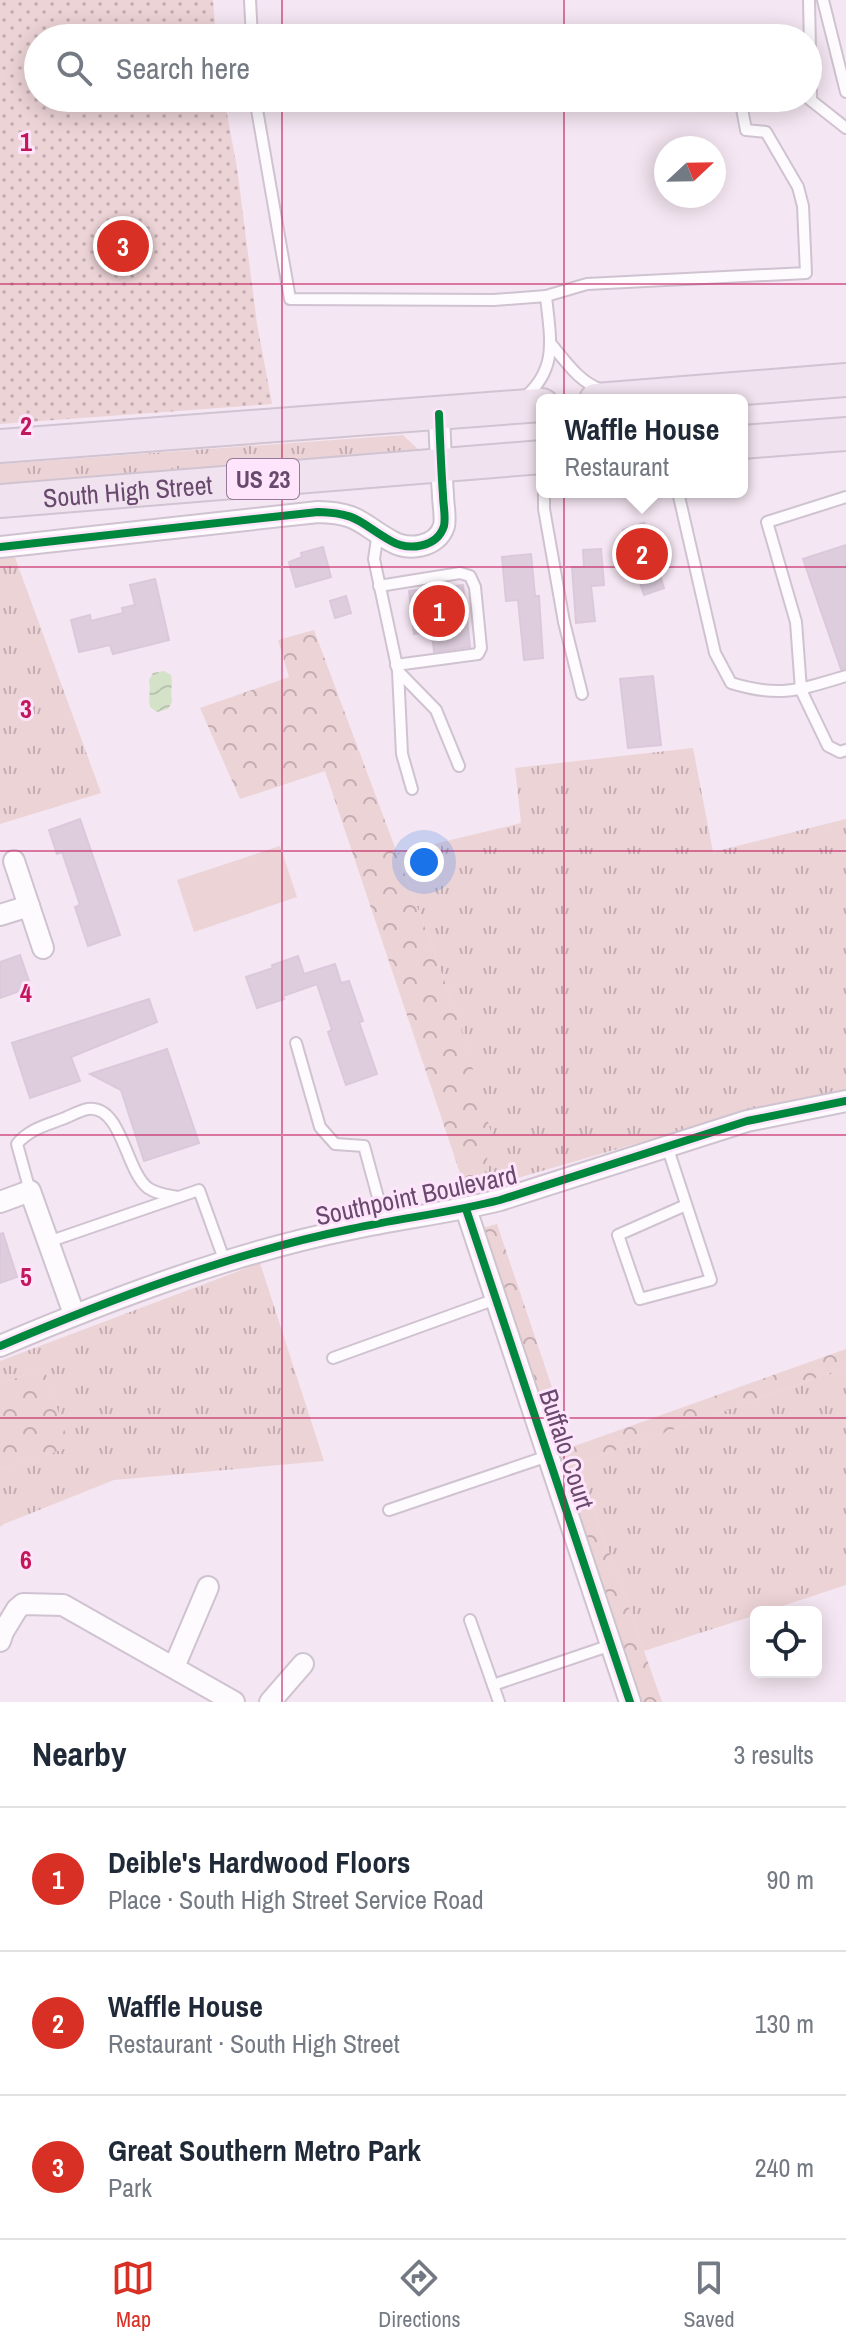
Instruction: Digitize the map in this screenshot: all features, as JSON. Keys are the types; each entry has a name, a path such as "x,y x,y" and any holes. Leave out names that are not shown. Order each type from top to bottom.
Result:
{"main road":[{"path":"673,394 846,380"},
{"name":"South High Street","path":"0,446 528,406"},
{"path":"748,442 846,434"},
{"name":"South High Street","path":"0,501 536,458"}],"street":[{"path":"0,547 318,512 341,512 363,521 402,546 423,545 436,538 444,524 439,414"},
{"path":"14,861 43,948"},
{"path":"0,915 29,906"},
{"name":"Southpoint Boulevard","path":"0,1346 74,1314 225,1262 324,1235 466,1209 747,1121 846,1101"},
{"path":"0,1202 30,1191 74,1314"},
{"name":"Buffalo Court","path":"466,1209 630,1702"},
{"path":"174,1667 208,1587"},
{"path":"0,1641 17,1609 23,1604 63,1605 234,1702"},
{"path":"270,1702 303,1664"}],"lane":[{"path":"250,0 251,24"},
{"path":"809,0 809,24"},
{"path":"823,0 846,92"},
{"path":"822,108 846,128"},
{"path":"257,112 290,299 494,300 546,296 587,284 806,273 803,206 798,187 766,132 746,130 743,112"},
{"path":"528,406 535,388 548,370 551,344 546,296"},
{"path":"551,344 572,370 603,394"},
{"path":"846,497 767,522 796,622 801,690 828,746 840,752 846,750"},
{"path":"544,498 564,622 582,694"},
{"path":"679,498 715,653 731,683 778,693 801,690 846,676"},
{"path":"378,532 374,559 397,668 402,754 412,789"},
{"path":"379,586 460,573 470,576 475,587 481,648 478,654 397,668"},
{"path":"397,668 436,710 459,766"},
{"path":"296,1043 320,1127 335,1144 364,1146 385,1223"},
{"path":"30,1191 17,1144 28,1132 88,1109 103,1111 114,1122 141,1181 155,1192 178,1197"},
{"path":"667,1146 711,1280 640,1299 618,1235 686,1205"},
{"path":"48,1242 199,1190 225,1262"},
{"path":"333,1358 496,1299"},
{"path":"389,1510 548,1456"},
{"path":"470,1620 499,1702"},
{"path":"493,1685 611,1645"}],"green space":[{"path":"0,0 213,0 215,24 24,24 24,112 227,112 257,324 272,404 0,424"},
{"path":"403,435 422,453 0,488 0,464"},
{"path":"13,552 101,793 0,824 0,554"},
{"path":"314,630 454,1006 491,1132 483,1188 467,1194 325,771 240,799 200,708 289,677 278,640"},
{"path":"693,748 713,852 846,819 846,1091 759,1108 483,1188 490,1132 454,1006 397,853 521,823 515,768"},
{"path":"280,846 297,897 194,932 177,880"},
{"path":"497,1224 572,1447 846,1349 846,1367 578,1464 662,1702 638,1702 479,1229"},
{"path":"260,1263 324,1461 114,1480 0,1527 0,1470 69,1447 44,1368 0,1384 0,1361"},
{"path":"846,1367 846,1585 782,1606 750,1606 750,1617 644,1651 578,1464"},
{"path":"44,1368 70,1447 0,1470 0,1384"}],"water":[{"path":"164,671 171,675 172,702 168,709 157,712 150,707 149,680 153,673"}],"building":[{"path":"644,523 664,588 644,595 623,530"},
{"path":"846,545 846,668 841,669 803,559"},
{"path":"323,547 331,577 296,587 289,562 302,557 301,553"},
{"path":"601,549 604,585 591,586 595,621 576,623 572,567 584,567 583,550"},
{"path":"531,554 535,596 539,596 543,658 524,660 518,600 506,601 502,557"},
{"path":"155,579 169,640 113,654 110,645 79,652 71,620 90,615 91,621 123,613 122,608 135,605 130,585"},
{"path":"463,585 470,647 434,652 432,632 414,634 409,591"},
{"path":"346,596 351,613 335,618 330,601"},
{"path":"653,676 661,745 628,748 620,679"},
{"path":"80,819 120,935 88,946 75,907 80,905 62,852 57,854 49,830"},
{"path":"20,955 31,987 0,998 0,962"},
{"path":"298,956 304,974 335,964 341,983 349,981 377,1074 346,1085 328,1032 332,1030 317,984 257,1008 246,977"},
{"path":"149,999 157,1022 71,1057 80,1081 30,1098 12,1043"},
{"path":"167,1049 199,1143 144,1161 121,1090 90,1074"},
{"path":"3,1233 17,1277 0,1283 0,1234"}],"cycle path":[{"path":"0,547 318,512 342,514 398,544 421,546 435,539 445,522 439,414"},
{"path":"0,1346 85,1311 217,1264 306,1239 500,1200 747,1121 846,1101"},
{"path":"466,1209 630,1702"}],"place":[{"name":"Great Southern Metro Park","path":"123,246"},
{"name":"Waffle House","path":"642,554"},
{"name":"Deible's Hardwood Floors","path":"439,611"}]}
